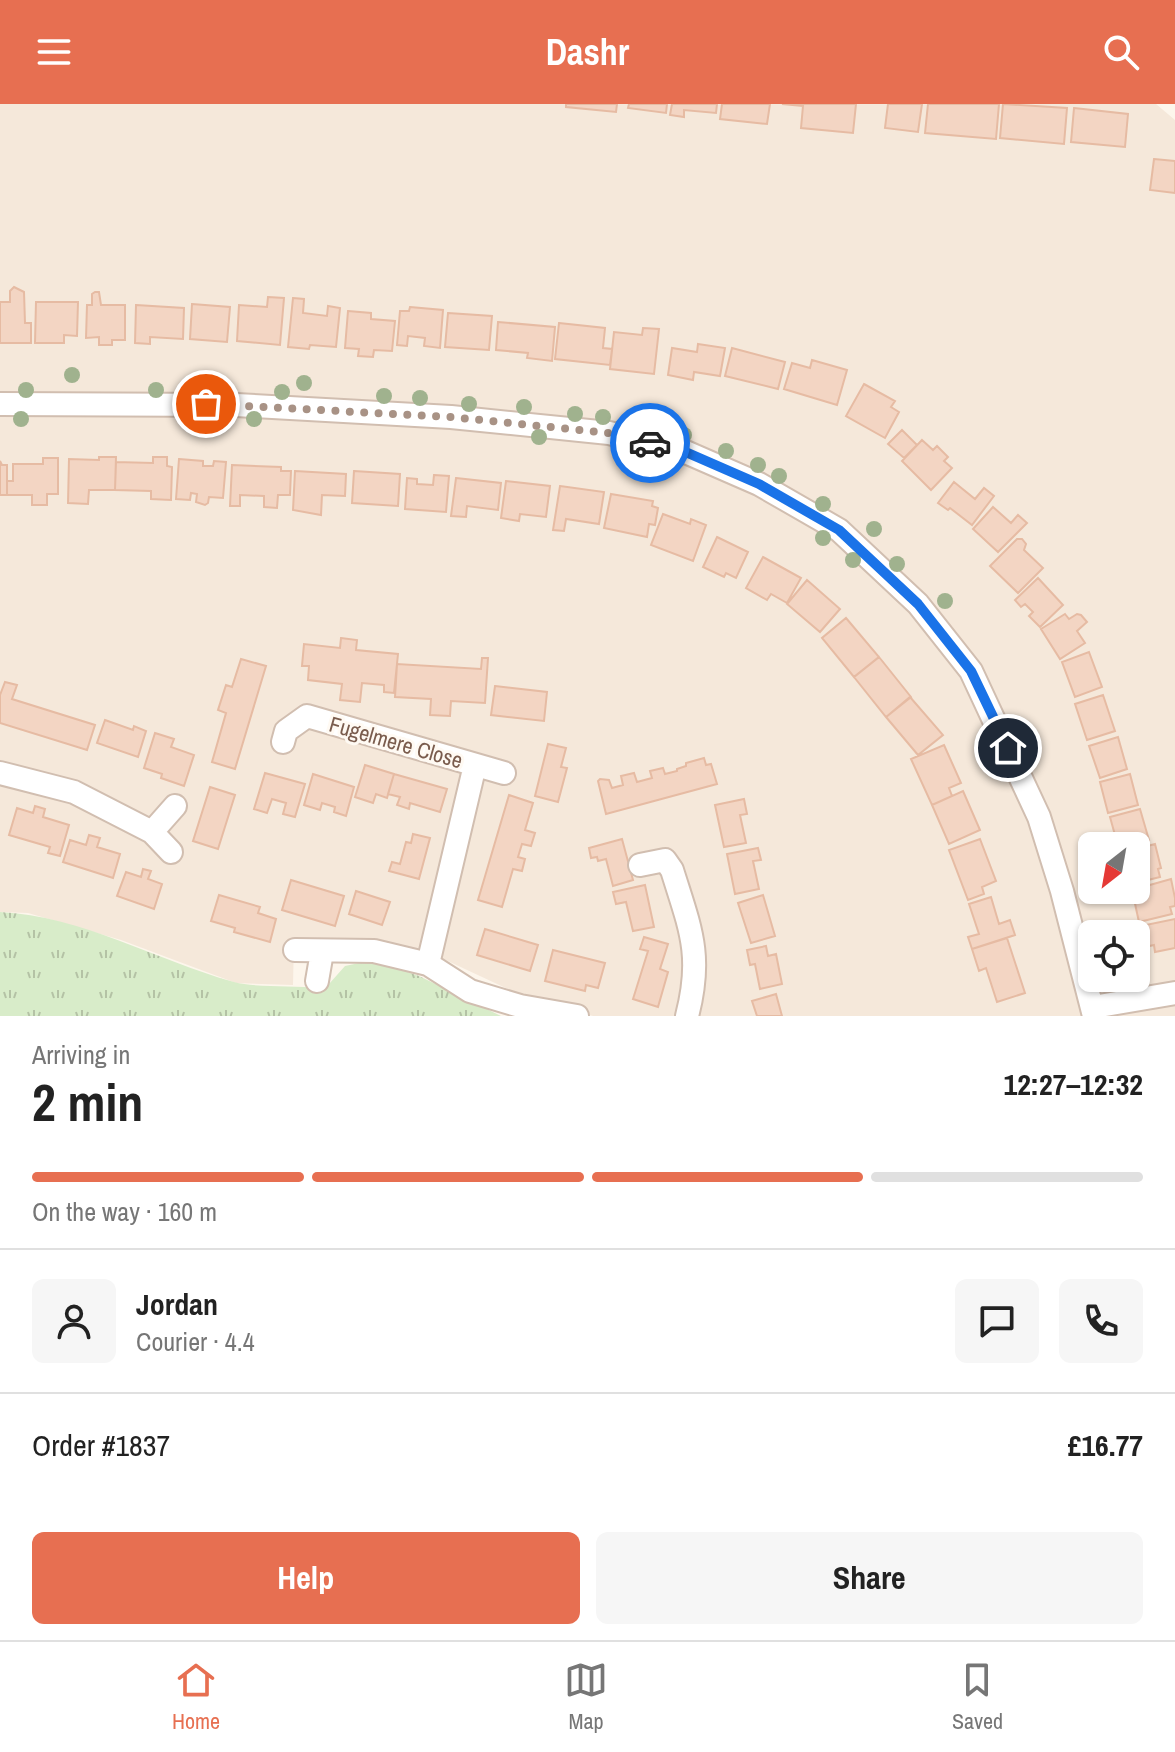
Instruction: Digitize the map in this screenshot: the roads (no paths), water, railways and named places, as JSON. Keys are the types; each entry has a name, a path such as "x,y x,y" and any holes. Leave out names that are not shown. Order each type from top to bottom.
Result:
{"street":[{"path":"0,404 236,405 451,417 562,428 609,433 681,450 759,484 839,530 918,604 971,671 1039,817 1093,1012 1175,993"},
{"name":"Fugelmere Close","path":"283,742 286,731 307,716 504,773"},
{"name":"Fugelmere Close","path":"428,964 475,765"},
{"path":"0,773 74,792 152,832 171,852"},
{"path":"152,832 175,806"},
{"path":"640,865 665,860 677,885 695,945 695,987 687,1016"},
{"path":"295,950 374,951 428,964 470,991 520,1006 577,1016"},
{"path":"317,981 322,952"}]}
